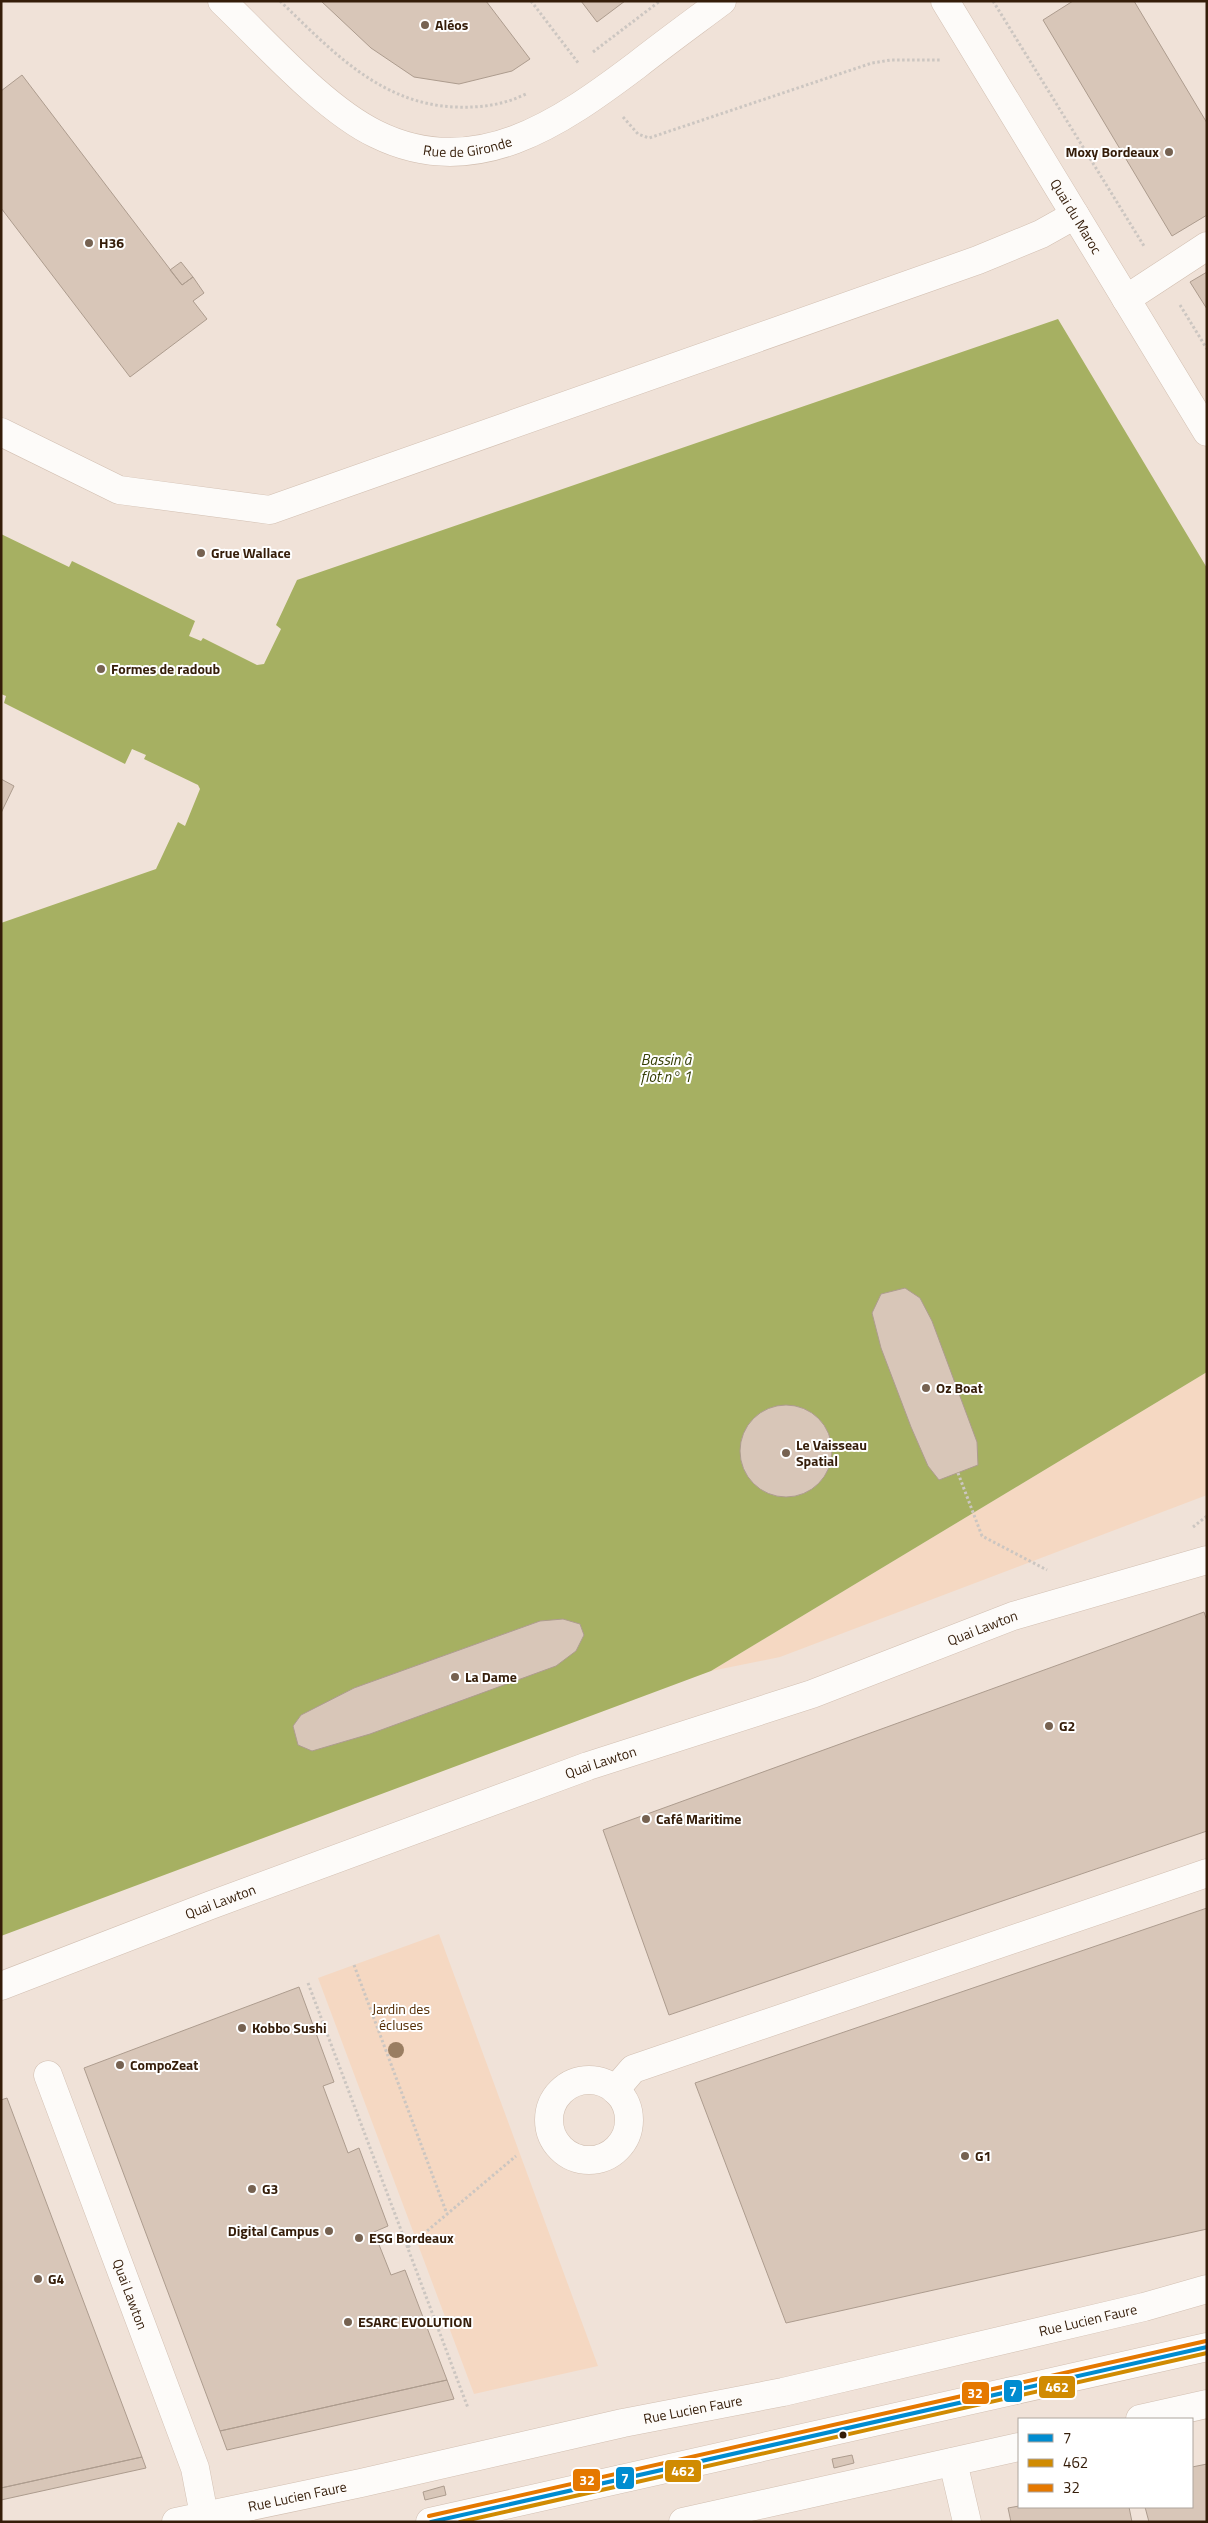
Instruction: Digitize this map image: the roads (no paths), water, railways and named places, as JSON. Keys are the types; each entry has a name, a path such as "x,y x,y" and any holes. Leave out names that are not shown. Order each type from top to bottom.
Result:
{"street":[{"name":"Rue de Gironde","path":"222,1 341,111 376,134 410,147 436,152 473,151 519,139 561,120 602,93 722,1"},
{"name":"Quai du Maroc","path":"945,1 1207,432"},
{"path":"1,432 119,490 270,510 978,260 1042,234 1075,215"},
{"path":"1126,299 1207,246"},
{"name":"Quai Lawton","path":"1,1986 588,1766 812,1694 1014,1616 1207,1560"},
{"path":"615,2090 633,2069 1207,1873"},
{"name":"Quai Lawton","path":"48,2075 195,2468 204,2516"},
{"name":"Rue Lucien Faure","path":"176,2522 362,2484 623,2423 783,2392 1144,2306 1207,2289"},
{"path":"430,2522 1207,2347"},
{"path":"1144,2418 1207,2404"},
{"path":"684,2522 1018,2447"},
{"path":"953,2462 967,2522"}],"water":[{"name":"Bassin à flot n° 1","path":"1058,319 1207,568 1207,1372 711,1671 1,1936 1,923 156,869 178,822 185,826 200,789 198,785 144,759 146,755 132,749 125,764 4,703 6,696 1,694 1,534 69,567 72,561 195,621 189,636 201,641 203,638 257,665 264,664 281,629 276,625 297,580"}],"place":[{"name":"Aléos","path":"425,25"},
{"name":"Moxy Bordeaux","path":"1169,152"},
{"name":"H36","path":"89,243"},
{"name":"Grue Wallace","path":"201,553"},
{"name":"Formes de radoub","path":"101,669"},
{"name":"Oz Boat","path":"926,1388"},
{"name":"Le Vaisseau Spatial","path":"786,1453"},
{"name":"La Dame","path":"455,1677"},
{"name":"G2","path":"1049,1726"},
{"name":"Café Maritime","path":"646,1819"},
{"name":"Kobbo Sushi","path":"242,2028"},
{"name":"CompoZeat","path":"120,2065"},
{"name":"G1","path":"965,2156"},
{"name":"G3","path":"252,2189"},
{"name":"Digital Campus","path":"329,2231"},
{"name":"ESG Bordeaux","path":"359,2238"},
{"name":"G4","path":"38,2279"},
{"name":"ESARC EVOLUTION","path":"348,2322"}],"park label":[{"name":"Jardin des écluses","path":"401,2018"}]}
